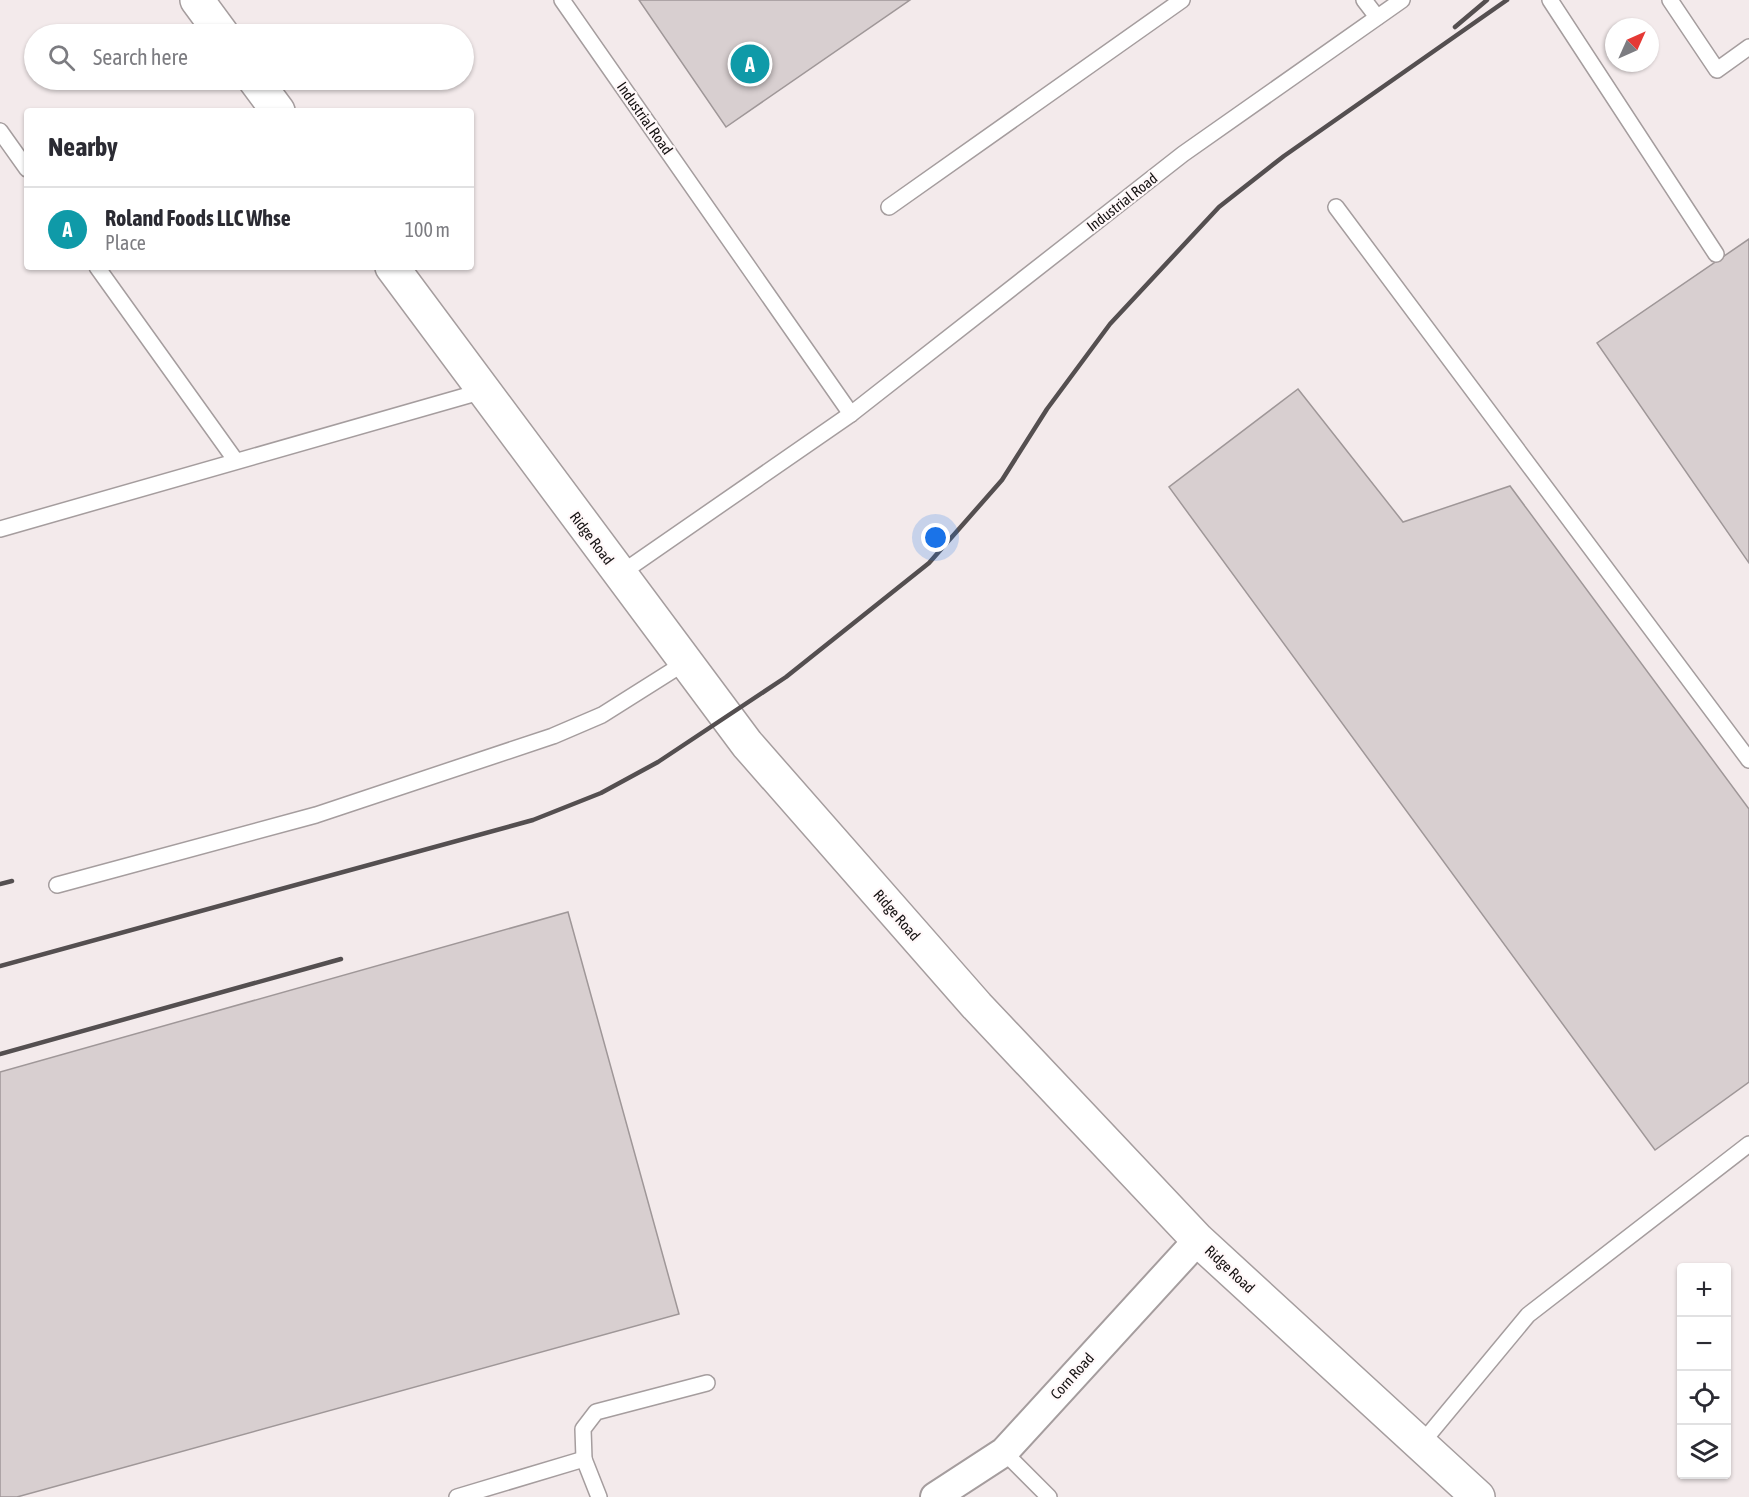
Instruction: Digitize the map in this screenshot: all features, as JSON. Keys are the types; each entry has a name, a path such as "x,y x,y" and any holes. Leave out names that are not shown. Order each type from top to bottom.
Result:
{"street":[{"path":"197,0 215,24"},
{"path":"262,90 276,108"},
{"name":"Ridge Road","path":"394,270 747,744 977,1006 1198,1240 1478,1497"},
{"name":"Corn Road","path":"934,1497 1004,1452 1198,1240"}],"lane":[{"name":"Industrial Road","path":"562,0 851,414"},
{"path":"889,207 1182,0"},
{"path":"1364,0 1377,18"},
{"name":"Industrial Road","path":"620,574 851,414 1183,154 1402,0"},
{"path":"1550,0 1716,255"},
{"path":"1670,0 1717,70 1749,47"},
{"path":"0,131 24,165"},
{"path":"1336,207 1749,760"},
{"path":"99,270 236,461"},
{"path":"0,529 483,392"},
{"path":"57,885 316,815 553,736 602,715 686,662"},
{"path":"1421,1444 1528,1315 1749,1144"},
{"path":"599,1497 585,1459 583,1429 596,1412 707,1383"},
{"path":"1004,1452 1049,1497"},
{"path":"457,1497 585,1459"}],"building":[{"path":"639,0 910,0 726,127"},
{"path":"1749,239 1749,563 1597,343"},
{"path":"1298,389 1403,522 1510,486 1749,809 1749,1082 1655,1150 1169,487"},
{"path":"568,912 679,1314 17,1497 0,1497 0,1072"}],"railway":[{"path":"1455,27 1487,0"},
{"path":"0,966 533,820 601,793 658,762 786,677 929,563 1002,480 1047,409 1110,324 1219,207 1284,156 1507,0"},
{"path":"0,884 12,881"},
{"path":"0,1054 341,959"}],"place":[{"name":"Roland Foods LLC Whse","path":"750,64"}]}
